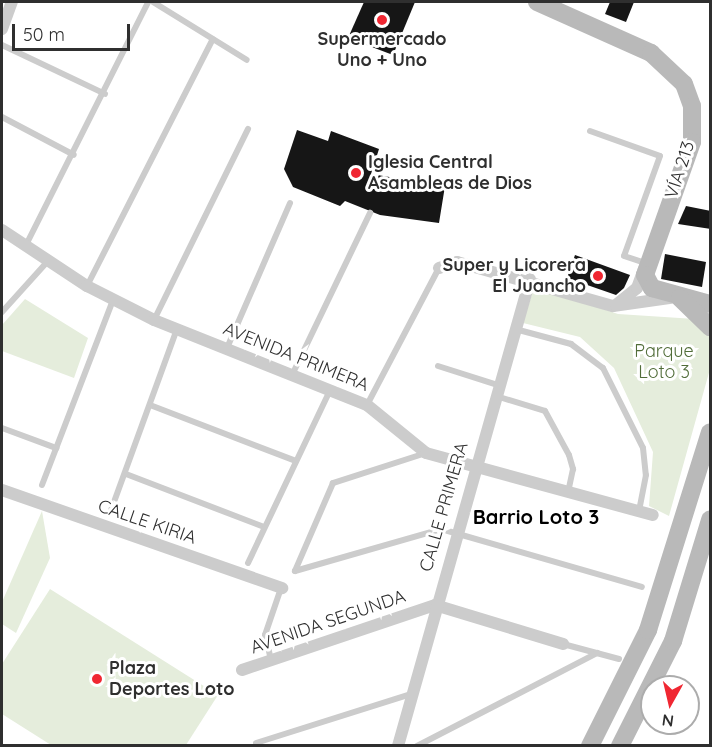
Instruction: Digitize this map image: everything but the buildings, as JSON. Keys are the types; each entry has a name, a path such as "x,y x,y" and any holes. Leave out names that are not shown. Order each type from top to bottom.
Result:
{"main road":[{"name":"VÍA 213","path":"537,2 651,52 684,84 692,106 692,142 645,266"},
{"path":"645,266 652,288 678,297 711,304"},
{"path":"678,297 711,327"},
{"path":"590,746 648,630 711,432"},
{"path":"620,746 672,641 711,520"}],"street":[{"path":"2,29 12,2"},
{"name":"AVENIDA PRIMERA","path":"2,230 47,262 87,286 154,320 293,373 367,405 426,453 473,468 653,515"},
{"path":"440,268 457,262 530,279 613,306 678,297"},
{"path":"613,306 630,296 645,266"},
{"name":"CALLE PRIMERA","path":"398,746 473,468 530,279"},
{"name":"CALLE KIRIA","path":"2,490 282,588"},
{"name":"AVENIDA SEGUNDA","path":"242,670 435,605 563,644"}],"lane":[{"path":"25,246 105,94 148,2"},
{"path":"153,2 247,60"},
{"path":"87,286 213,39"},
{"path":"2,45 105,94"},
{"path":"2,117 74,154"},
{"path":"154,320 248,129"},
{"path":"590,131 660,156 624,256 645,266"},
{"path":"227,348 290,202"},
{"path":"293,373 370,213"},
{"path":"2,312 47,262"},
{"path":"367,405 440,268"},
{"path":"42,485 113,300"},
{"path":"110,513 177,329"},
{"path":"515,329 571,344 603,368 643,448 646,475 639,511"},
{"path":"438,366 545,411 569,455 573,470 568,492"},
{"path":"248,562 330,390"},
{"path":"150,405 296,461"},
{"path":"2,428 56,448"},
{"path":"426,453 333,483 295,571 426,531 455,532 642,586"},
{"path":"126,474 264,527"},
{"path":"272,660 265,635 282,588"},
{"path":"563,644 619,658"},
{"path":"417,746 597,653"},
{"path":"256,743 411,694"}],"green space":[{"name":"Parque Loto 3","path":"539,288 618,314 695,319 709,336 710,369 669,516 649,506 653,452 614,368 580,337 523,323 533,291"},
{"path":"25,299 88,338 74,378 2,351 2,325"},
{"path":"42,511 50,558 16,633 2,624 2,602"},
{"name":"Plaza Deportes Loto","path":"50,589 218,695 186,745 51,745 2,714 2,664"}],"place":[{"name":"Supermercado Uno + Uno","path":"382,20"},
{"name":"Iglesia Central Asambleas de Dios","path":"356,173"},
{"name":"Super y Licorera El Juancho","path":"598,276"},
{"name":"Plaza Deportes Loto","path":"97,679"}],"district":[{"name":"Barrio Loto 3","path":"536,516"}]}
